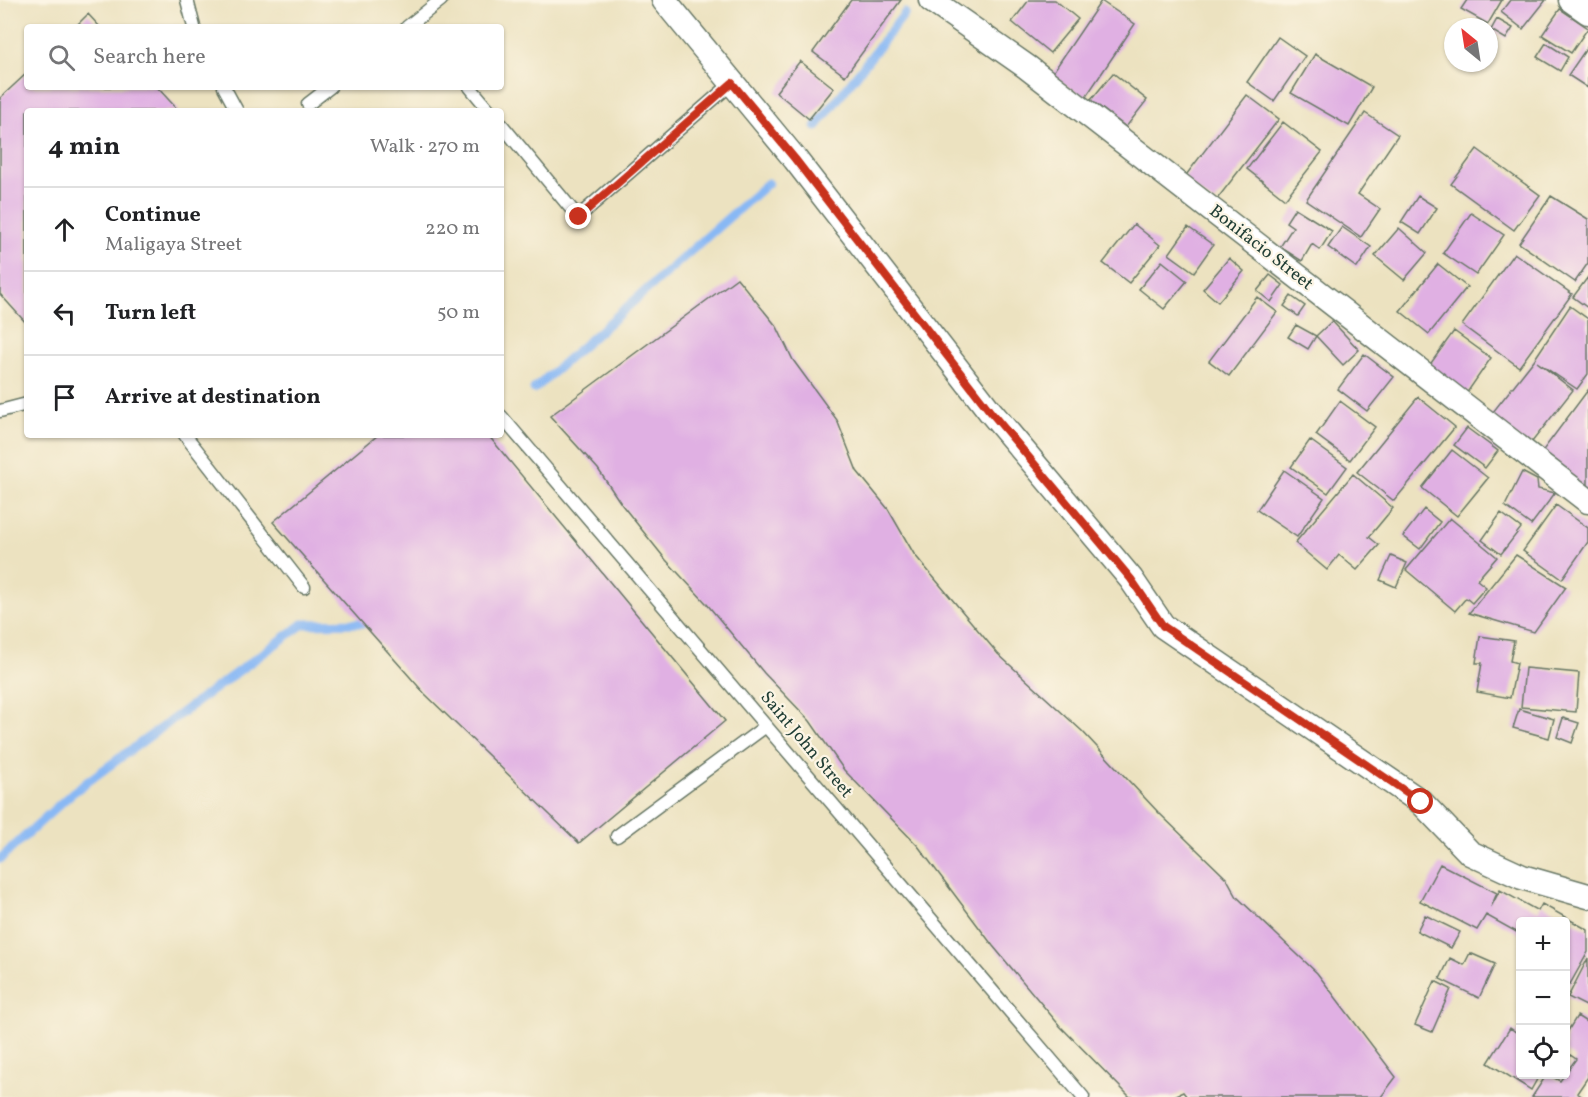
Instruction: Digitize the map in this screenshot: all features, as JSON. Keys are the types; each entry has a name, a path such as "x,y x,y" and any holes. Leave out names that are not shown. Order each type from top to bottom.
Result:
{"street":[{"path":"664,0 795,159 989,410 1131,579 1163,626 1421,802 1470,853 1522,877 1588,896"},
{"name":"Bonifacio Street","path":"931,0 1027,67 1588,501"},
{"path":"1571,0 1588,12"}],"lane":[{"path":"187,0 193,24"},
{"path":"415,24 441,0"},
{"path":"504,128 579,217 732,83"},
{"path":"226,90 235,108"},
{"path":"308,104 326,90"},
{"path":"472,90 488,108"},
{"path":"0,411 24,405"},
{"name":"Saint John Street","path":"504,420 1078,1095"},
{"path":"186,438 304,587"},
{"path":"617,836 766,726"}],"building":[{"path":"851,0 901,0 845,76 813,52"},
{"path":"1029,0 1055,0 1078,19 1050,53 1012,22"},
{"path":"1467,0 1502,0 1492,18 1477,18 1461,9"},
{"path":"1510,0 1546,0 1523,29 1501,12"},
{"path":"1101,1 1135,24 1085,98 1051,75"},
{"path":"1560,9 1588,28 1571,53 1542,35"},
{"path":"88,14 97,24 78,24"},
{"path":"1498,20 1513,28 1506,39 1498,34"},
{"path":"1278,37 1305,56 1274,101 1247,82"},
{"path":"1546,43 1568,57 1560,71 1537,57"},
{"path":"1588,46 1588,88 1568,75"},
{"path":"1315,54 1372,87 1349,126 1291,93"},
{"path":"800,61 834,88 809,119 776,92"},
{"path":"1113,73 1147,100 1126,127 1091,100"},
{"path":"24,76 24,90 160,90 176,108 24,108 24,321 0,294 0,98"},
{"path":"1247,95 1279,119 1214,203 1183,179"},
{"path":"1365,113 1398,135 1358,194 1380,209 1361,237 1306,200"},
{"path":"1283,122 1322,152 1285,199 1247,169"},
{"path":"1477,149 1540,195 1514,230 1451,184"},
{"path":"1418,196 1437,208 1420,234 1401,222"},
{"path":"1551,196 1588,219 1588,263 1575,282 1519,243"},
{"path":"1295,208 1332,231 1320,250 1312,244 1302,261 1280,247 1293,227 1286,222"},
{"path":"1471,213 1504,235 1476,275 1443,253"},
{"path":"1134,224 1160,245 1129,283 1103,263"},
{"path":"1188,227 1213,245 1194,272 1169,254"},
{"path":"1342,227 1371,247 1357,268 1328,247"},
{"path":"1399,228 1427,253 1404,280 1375,256"},
{"path":"1514,253 1572,294 1519,367 1462,325"},
{"path":"1229,258 1244,271 1218,302 1203,289"},
{"path":"1162,261 1187,281 1164,309 1139,289"},
{"path":"1438,264 1467,287 1429,334 1400,311"},
{"path":"1270,275 1283,285 1271,302 1257,291"},
{"path":"1588,277 1588,308 1573,297"},
{"path":"737,278 777,327 793,360 837,420 857,471 888,509 914,554 998,654 1082,731 1158,812 1227,879 1237,897 1317,973 1396,1077 1381,1097 1187,1097 1183,1092 1172,1097 1130,1097 1060,1026 993,946 918,846 844,770 810,721 764,673 706,603 666,560 622,505 598,469 550,416"},
{"path":"1291,296 1305,306 1298,316 1284,306"},
{"path":"1257,297 1277,312 1229,376 1209,361"},
{"path":"1570,306 1588,319 1588,374 1577,389 1537,362 1573,390 1528,447 1489,417 1534,360"},
{"path":"1332,321 1359,350 1343,365 1316,336"},
{"path":"1296,325 1316,336 1308,349 1288,337"},
{"path":"1454,331 1491,358 1464,397 1426,370"},
{"path":"1364,354 1394,377 1367,411 1338,389"},
{"path":"1588,390 1588,494 1538,457"},
{"path":"1418,397 1455,427 1394,501 1357,472"},
{"path":"1340,401 1375,427 1350,460 1316,435"},
{"path":"1467,428 1498,451 1485,468 1454,445"},
{"path":"374,438 490,438 725,721 579,843 425,694 273,522"},
{"path":"1310,440 1347,467 1328,493 1291,467"},
{"path":"1452,450 1488,478 1457,516 1422,488"},
{"path":"1284,470 1324,498 1297,537 1257,510"},
{"path":"1522,472 1537,480 1538,489 1555,493 1531,525 1505,506"},
{"path":"1353,474 1393,508 1369,537 1379,545 1357,570 1339,555 1327,570 1295,543"},
{"path":"1556,505 1588,528 1588,542 1562,579 1523,551"},
{"path":"1424,509 1440,522 1420,549 1403,536"},
{"path":"1501,513 1521,528 1501,554 1482,540"},
{"path":"1450,518 1497,557 1477,580 1486,587 1472,603 1466,598 1455,611 1406,570"},
{"path":"1516,555 1566,587 1534,632 1469,613"},
{"path":"1391,556 1407,563 1396,587 1380,580"},
{"path":"1480,636 1514,641 1510,661 1517,663 1510,698 1477,692 1482,663 1476,663"},
{"path":"1525,668 1579,673 1576,712 1521,707"},
{"path":"1519,709 1554,719 1549,738 1513,728"},
{"path":"1563,718 1579,723 1572,743 1557,737"},
{"path":"1440,864 1497,893 1491,907 1500,890 1538,911 1542,904 1565,917 1516,917 1516,932 1486,915 1477,930 1420,901"},
{"path":"1425,915 1460,932 1451,948 1417,931"},
{"path":"1570,920 1588,930 1588,952 1570,984"},
{"path":"1470,953 1495,964 1479,998 1440,979 1450,958 1464,965"},
{"path":"1588,958 1588,1007 1570,998 1570,993"},
{"path":"1435,981 1451,989 1432,1032 1415,1025"},
{"path":"1577,1016 1588,1023 1588,1077 1577,1093 1583,1097 1532,1097 1544,1079 1560,1081 1570,1079 1570,1067 1576,1059 1570,1055 1570,1027"},
{"path":"1510,1028 1516,1032 1516,1079 1537,1079 1531,1090 1488,1063"}],"waterway":[{"path":"816,127 905,13"},
{"path":"534,389 768,183"},
{"path":"0,859 72,793 303,624 364,623 369,617"}],"route":[{"path":"579,217 732,83 795,159 989,410 1131,579 1163,626 1421,802"}]}
